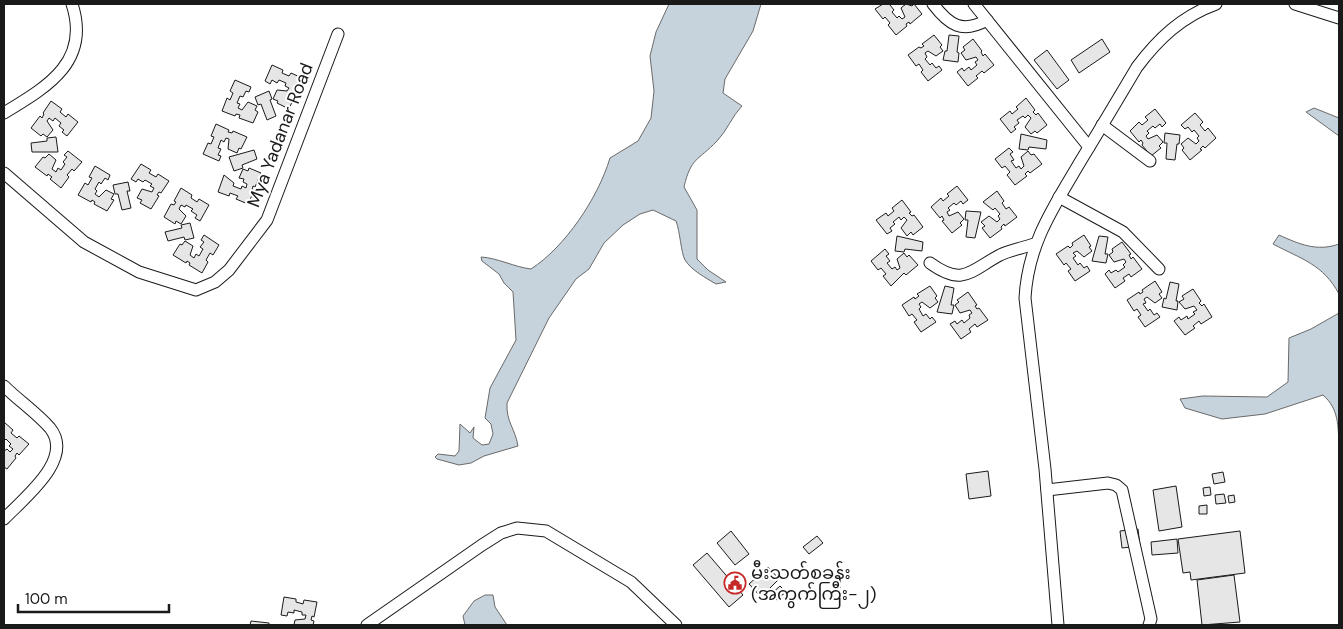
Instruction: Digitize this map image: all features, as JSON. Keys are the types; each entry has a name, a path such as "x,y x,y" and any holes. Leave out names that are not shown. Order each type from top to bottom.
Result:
{"street":[{"path":"4,113 44,88 62,72 78,37 72,4"},
{"path":"933,4 943,17 956,25 966,28 974,27 987,20"},
{"path":"974,4 1089,147"},
{"path":"1058,625 1047,490 1025,298 1026,273 1034,244 1059,198 1137,67 1153,45 1170,28 1204,6 1216,4"},
{"path":"1296,4 1339,18"},
{"name":"Mya Yadanar Road","path":"4,173 84,242 139,272 196,290 215,282 229,270 267,220 338,34"},
{"path":"1102,125 1150,161"},
{"path":"1059,198 1123,232 1159,269"},
{"path":"930,263 953,276 965,276 1002,254 1034,244"},
{"path":"4,386 50,428 56,439 58,450 54,463 42,479 4,519"},
{"path":"1047,490 1108,483 1116,484 1122,490 1151,619 1149,625"},
{"path":"367,625 482,545 501,533 517,528 546,531 631,582 676,625"}],"shaded area":[{"path":"669,4 761,4 753,31 725,79 723,93 742,106 721,137 696,160 689,170 684,187 697,210 697,259 708,270 726,282 716,284 699,274 688,264 684,257 676,221 653,210 640,214 623,225 604,243 589,269 576,279 549,318 507,403 509,420 518,446 484,456 471,463 459,465 437,459 435,457 438,454 455,456 459,451 460,424 470,433 474,427 473,438 482,445 489,444 493,434 491,424 485,418 490,388 516,340 513,292 504,283 499,274 482,261 481,257 531,269 544,260 568,235 589,205 605,173 610,158 638,141 651,118 654,91 650,56 656,32"},
{"path":"1314,108 1339,118 1339,136 1306,112"},
{"path":"1279,235 1308,246 1323,247 1339,244 1339,294 1333,284 1318,269 1273,244"},
{"path":"1339,313 1339,446 1335,412 1323,395 1265,414 1222,419 1185,408 1180,399 1203,396 1267,397 1288,382 1289,338 1311,329"},
{"path":"485,595 493,595 495,607 507,625 465,625 463,616 474,601"}],"building":[{"path":"883,4 892,4 890,5 894,10 892,12 897,18 899,16 902,19 905,17 901,8 906,4 912,6 914,4 922,14 910,24 909,22 906,24 907,26 896,35 888,25 890,23 885,17 883,19 875,9"},
{"path":"934,35 942,45 940,47 943,51 936,56 928,51 925,53 927,57 925,59 930,65 932,63 936,68 939,66 942,70 928,81 921,72 923,70 919,64 916,66 908,55 919,47 924,46 922,44"},
{"path":"949,35 959,36 958,62 943,60 945,51 947,51"},
{"path":"973,39 982,51 983,56 985,54 994,65 984,73 982,71 976,76 978,78 968,86 957,72 962,68 964,71 969,67 971,70 977,65 975,62 978,60 976,57 966,60 961,53 965,50 963,47"},
{"path":"1102,39 1110,52 1079,73 1071,60"},
{"path":"1047,50 1069,80 1057,89 1034,60"},
{"path":"272,65 283,70 282,73 289,76 291,73 302,78 296,91 294,90 293,94 295,95 289,109 273,99 277,90 287,91 289,88 285,86 286,83 279,80 277,83 272,80 270,84 265,81"},
{"path":"235,80 251,87 249,92 246,91 243,97 240,96 237,103 240,104 238,108 242,110 248,102 257,106 255,110 258,112 253,123 239,118 240,115 236,114 235,116 222,111 227,98 230,100 233,93 230,91"},
{"path":"269,91 276,116 267,120 261,104 258,105 255,97"},
{"path":"1026,98 1035,110 1033,112 1036,115 1038,113 1047,125 1037,133 1035,131 1031,134 1025,127 1031,118 1028,115 1025,118 1023,116 1017,120 1019,123 1011,133 1000,119 1010,111 1012,114 1018,109 1016,107"},
{"path":"51,101 62,109 60,112 66,117 68,114 78,122 67,136 59,126 61,123 55,118 53,121 49,118 47,121 53,130 47,137 43,134 41,136 31,128 40,116 42,118"},
{"path":"1155,109 1166,123 1162,127 1160,124 1155,128 1153,126 1147,131 1149,133 1146,136 1148,139 1157,135 1163,142 1159,146 1161,148 1151,156 1142,145 1141,140 1139,142 1130,131 1139,122 1142,125 1148,120 1145,117"},
{"path":"1195,113 1203,122 1200,125 1205,131 1208,128 1216,138 1205,148 1203,146 1200,149 1202,150 1190,160 1182,150 1184,148 1181,144 1188,138 1196,144 1199,141 1197,138 1199,136 1194,130 1192,132 1188,127 1185,129 1181,125"},
{"path":"216,124 229,130 228,132 232,133 233,131 247,137 237,153 228,149 229,139 226,138 224,142 221,140 218,148 221,149 218,155 221,156 219,161 203,154 208,143 211,144 214,137 211,136"},
{"path":"1165,133 1180,135 1175,160 1166,159 1167,143 1164,143"},
{"path":"1021,134 1047,140 1046,149 1029,147 1028,150 1019,149"},
{"path":"56,137 58,152 32,152 31,143 47,141 47,138"},
{"path":"1009,148 1013,152 1010,154 1014,160 1011,161 1016,168 1019,166 1021,169 1024,166 1021,157 1028,151 1031,155 1034,154 1042,164 1030,173 1028,171 1025,174 1027,176 1015,185 1007,175 1010,172 1005,166 1002,168 995,159"},
{"path":"254,150 257,159 242,165 243,168 234,171 229,157"},
{"path":"68,151 82,162 74,171 72,169 67,175 69,177 61,188 50,179 52,177 48,174 47,176 35,167 43,157 45,158 49,154 56,160 52,169 56,172 58,168 61,170 65,164 63,162 67,157 64,155"},
{"path":"141,164 151,170 149,173 156,177 158,174 169,181 161,193 159,192 157,195 159,196 151,209 140,203 142,200 137,198 142,189 152,192 154,188 150,186 152,184 145,180 143,182 138,179 136,182 131,179"},
{"path":"95,166 110,175 108,180 105,178 101,184 99,182 95,189 97,191 95,194 99,197 106,190 114,194 111,199 114,200 107,211 94,204 95,202 92,200 91,202 78,195 85,183 88,185 92,178 89,177"},
{"path":"249,168 261,173 255,187 253,186 252,190 254,191 248,204 236,199 238,196 230,193 229,196 218,192 224,175 234,183 233,186 241,189 242,186 246,188 247,184 243,182 244,179 239,178 243,169 248,171"},
{"path":"128,182 130,191 127,191 131,208 122,210 118,194 115,194 113,185"},
{"path":"957,186 968,200 963,204 961,201 956,205 954,203 948,208 950,210 947,212 949,216 958,212 964,219 960,223 962,225 952,233 942,221 944,220 942,216 940,218 931,207 941,198 943,201 949,196 947,194"},
{"path":"181,188 192,195 191,198 197,202 199,199 209,205 200,221 195,218 197,215 191,211 193,209 186,205 185,207 181,205 179,209 186,216 181,224 176,221 175,224 164,217 171,204 174,205 176,202 174,201"},
{"path":"997,191 1004,201 1002,203 1006,209 1009,207 1017,217 1005,226 1004,224 1001,227 1002,229 990,238 982,228 985,226 981,222 989,216 997,222 1000,219 998,216 1000,214 995,208 993,210 983,202"},
{"path":"902,200 911,212 909,213 912,216 914,215 923,227 913,235 911,232 907,236 901,228 907,220 904,217 901,220 899,217 890,228 892,231 887,234 876,220 886,213 888,216 894,211 892,208"},
{"path":"966,211 981,212 975,238 966,237 968,220 965,220"},
{"path":"190,223 194,238 185,240 184,237 168,241 165,232 182,228 181,225"},
{"path":"204,235 219,245 213,255 210,253 202,273 189,265 190,263 187,261 186,263 173,255 180,244 182,245 185,241 193,246 190,255 194,258 196,254 199,256 203,249 200,247 204,242 201,240"},
{"path":"1084,235 1092,251 1084,257 1077,251 1073,253 1076,256 1073,258 1078,265 1080,263 1084,268 1087,266 1090,271 1075,281 1068,271 1071,269 1066,263 1064,265 1056,254 1068,246 1070,248 1073,245 1072,243"},
{"path":"897,236 923,242 922,251 905,249 904,252 895,251"},
{"path":"1099,236 1108,237 1105,254 1108,254 1106,263 1092,261"},
{"path":"1122,242 1131,254 1129,255 1131,259 1133,257 1142,269 1131,277 1129,274 1123,278 1125,281 1115,288 1105,274 1109,270 1111,273 1116,270 1118,272 1125,267 1123,265 1126,262 1124,259 1114,262 1109,255 1113,252 1112,249"},
{"path":"885,249 889,254 886,256 890,261 887,263 892,269 895,267 897,270 900,268 897,259 904,253 907,257 909,255 918,265 906,275 904,273 891,286 883,276 886,274 881,268 878,270 871,261"},
{"path":"1155,281 1162,292 1159,294 1162,298 1155,303 1147,297 1144,299 1146,303 1143,304 1148,311 1150,309 1154,315 1157,313 1160,317 1145,327 1138,317 1141,315 1137,309 1134,311 1127,300 1139,292 1140,294 1143,292 1142,290"},
{"path":"1170,282 1179,284 1176,301 1178,301 1177,310 1162,307"},
{"path":"930,286 937,296 935,298 938,302 930,308 922,302 919,304 921,307 919,309 923,316 926,314 936,322 921,332 914,322 917,320 912,314 909,316 902,305 914,297 915,299 919,296 917,294"},
{"path":"945,286 954,288 951,305 954,305 952,314 937,312"},
{"path":"1193,289 1201,301 1199,303 1202,306 1204,304 1212,317 1201,324 1199,321 1193,326 1195,328 1185,335 1174,321 1179,317 1181,320 1187,316 1188,319 1195,314 1193,312 1197,310 1194,306 1185,309 1179,302 1184,299 1182,296"},
{"path":"968,292 977,305 975,306 977,309 979,308 988,320 977,327 975,324 969,329 971,332 961,339 950,324 955,321 957,324 962,320 964,323 970,318 969,315 972,313 970,310 960,313 955,305 959,302 957,300"},
{"path":"4,422 13,430 11,433 17,438 19,436 29,444 19,455 17,453 16,458 7,469 4,467 4,451 7,449 10,452 13,449 9,446 11,444 6,439 4,441"},
{"path":"988,471 991,496 969,499 966,474"},
{"path":"1223,472 1225,482 1214,484 1212,474"},
{"path":"1176,486 1182,527 1159,531 1153,490"},
{"path":"1210,487 1211,495 1204,496 1203,488"},
{"path":"1224,494 1226,503 1216,504 1215,495"},
{"path":"1234,495 1235,502 1229,503 1228,496"},
{"path":"1207,505 1207,514 1199,514 1199,506"},
{"path":"1138,529 1140,546 1122,548 1120,531"},
{"path":"731,531 749,554 735,565 717,543"},
{"path":"1240,531 1245,573 1191,580 1190,572 1183,573 1178,539"},
{"path":"817,536 823,543 809,554 803,547"},
{"path":"1177,539 1178,553 1152,555 1151,542"},
{"path":"707,553 743,595 729,607 693,565"},
{"path":"768,567 779,579 761,597 749,584"},
{"path":"1234,575 1240,622 1202,625 1197,580"},
{"path":"780,586 786,592 776,600 771,594"},
{"path":"284,597 296,599 296,602 303,604 304,600 317,602 314,617 312,616 311,620 314,621 313,625 294,625 295,620 305,619 306,615 302,615 302,612 294,610 294,613 288,612 287,616 281,615"},
{"path":"251,621 269,623 269,625 250,625"}],"place":[{"name":"မီးသတ်စခန်း (အကွက်ကြီး-၂)","path":"735,583"}]}
